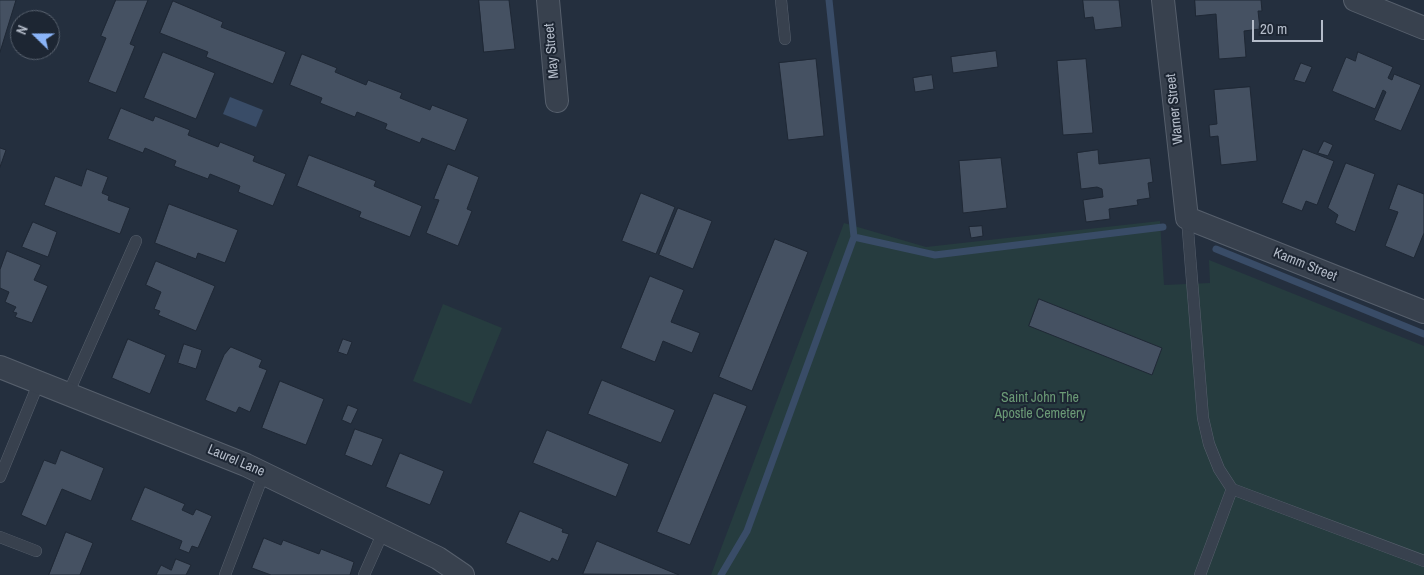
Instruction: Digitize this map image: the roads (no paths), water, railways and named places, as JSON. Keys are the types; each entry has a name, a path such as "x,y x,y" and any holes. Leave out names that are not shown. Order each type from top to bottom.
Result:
{"street":[{"name":"May Street","path":"548,0 557,101"},
{"name":"Warner Street","path":"1163,0 1187,218"},
{"path":"1355,0 1424,28"},
{"name":"Kamm Street","path":"1187,218 1424,312"},
{"name":"Laurel Lane","path":"0,367 264,473 384,530 438,558 463,575"}],"lane":[{"path":"781,0 784,40"},
{"path":"1187,218 1203,418 1209,444 1219,469 1232,489 1424,561"},
{"path":"68,394 136,241"},
{"path":"0,477 39,382"},
{"path":"225,575 264,473"},
{"path":"1200,575 1232,489"},
{"path":"364,575 384,530"},
{"path":"0,537 36,551"}],"water":[{"path":"230,97 263,110 256,127 223,114"}],"waterway":[{"path":"829,0 854,237"},
{"path":"721,575 747,531 854,237 935,255 1163,227"},
{"path":"1216,249 1424,334"}],"park label":[{"name":"Saint John The Apostle Cemetery","path":"1040,406"}]}
